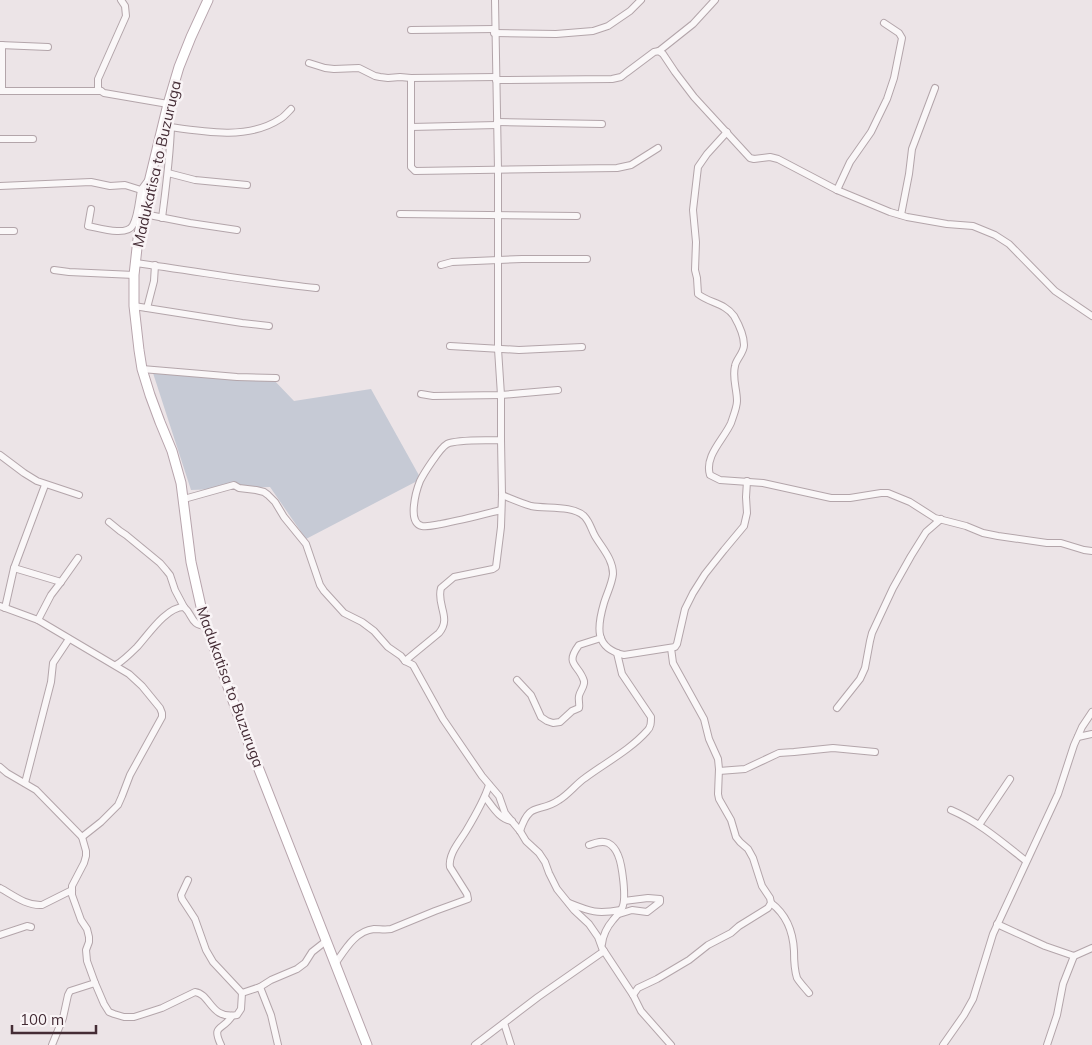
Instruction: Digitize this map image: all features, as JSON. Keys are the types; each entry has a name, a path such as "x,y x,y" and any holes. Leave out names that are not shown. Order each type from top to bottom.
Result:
{"main road":[{"name":"Madukatisa to Buzuruga","path":"208,0 179,67 168,104 167,126 150,178 138,238 134,275 134,306 139,350 142,369 172,451 181,483 191,562 204,620 242,726 366,1045"}],"street":[{"path":"102,91 98,89 98,78 126,16 125,6 121,0"},
{"path":"405,661 443,628 445,623 440,598 442,588 454,577 493,569 496,566 502,495 501,395 498,349 498,170 494,31 495,0"},
{"path":"411,30 556,34 593,31 608,26 630,11 641,0"},
{"path":"309,63 334,69 359,68 380,77 612,79 621,77 654,52 659,51 693,24 715,0"},
{"path":"837,190 854,154 871,132 887,100 894,78 902,38 899,32 884,22"},
{"path":"48,48 1,45 1,91 102,91 168,104"},
{"path":"659,51 694,97 750,158 770,157 778,159 837,190 901,216 946,224 973,226 995,235 1009,244 1055,292 1092,316"},
{"path":"411,78 411,167 415,171 617,168 631,164 658,148"},
{"path":"901,216 912,149 934,88"},
{"path":"162,218 168,173 167,126 225,133 248,131 271,124 282,118 291,109"},
{"path":"411,127 497,124 602,124"},
{"path":"727,132 698,167 693,210 698,294 729,310 740,329 744,346 735,366 734,381 737,404 730,423 713,453 709,473 712,477 720,480 747,481 791,488 820,497 845,498 888,493 910,502 941,520 998,536 1060,543 1092,551"},
{"path":"0,138 33,139"},
{"path":"168,173 194,180 247,185"},
{"path":"90,209 88,226 113,231 130,229 133,226 141,190 150,178"},
{"path":"0,186 91,182 141,190"},
{"path":"144,214 237,230"},
{"path":"400,214 577,216"},
{"path":"0,231 14,231"},
{"path":"442,265 452,262 522,258 587,259"},
{"path":"135,263 316,288"},
{"path":"147,308 156,266"},
{"path":"54,270 134,275"},
{"path":"134,306 269,326"},
{"path":"450,346 519,350 582,347"},
{"path":"142,369 237,377 276,378"},
{"path":"421,394 433,396 501,395 558,390"},
{"path":"501,440 460,441 448,443 444,446 419,483 414,520 421,526 429,526 501,510"},
{"path":"0,455 36,481 79,495"},
{"path":"502,495 531,506 575,511 586,518 610,560 613,571 612,582 602,611 600,638 608,649 624,655 675,647 679,640 685,609 693,593 705,574 744,526 747,513 747,481"},
{"path":"46,484 14,568 2,607 50,626 69,639 116,665 142,686 162,713 162,717 130,775 118,805 82,837"},
{"path":"184,500 233,485 260,491 268,495 275,502 284,517 306,544 320,586 324,592 344,613 362,622 374,631 388,647 413,665 443,719 489,785 499,796 505,813 526,841 539,853 557,889 598,937 645,1016 671,1045"},
{"path":"837,708 860,679 865,668 872,633 911,556 926,532 941,520"},
{"path":"108,522 126,534 160,563 170,575 184,607 196,624 206,626"},
{"path":"38,620 51,595 78,558"},
{"path":"14,568 62,582"},
{"path":"116,665 127,657 160,620 175,608 184,607"},
{"path":"517,680 534,699 541,716 553,723 560,722 572,711 579,708 579,697 584,685 572,660 574,653 579,645 600,638"},
{"path":"25,783 51,682 53,663 69,639"},
{"path":"671,648 675,668 698,705 718,759 719,799 731,820 738,840 748,849 762,886 771,903 778,908 787,920 792,937 796,973 809,993"},
{"path":"520,831 525,819 532,810 557,802 585,777 622,752 650,727 651,717 622,674 616,653"},
{"path":"942,1045 973,999 997,924 1058,794 1082,727 1092,712"},
{"path":"1078,736 1092,734"},
{"path":"719,772 745,769 779,753 833,748 875,752"},
{"path":"0,767 36,790 82,837 86,856 72,886 72,895 88,933 89,942 86,954 95,983 109,1012 124,1016 134,1016 162,1008 195,992 201,993 214,1010 232,1016"},
{"path":"980,825 1010,779"},
{"path":"335,964 351,942 360,935 372,930 391,929 468,899 450,867 449,861 485,797 489,785"},
{"path":"485,797 503,819 512,821"},
{"path":"951,810 966,816 980,825 1026,860"},
{"path":"589,845 604,842 609,843 613,847 620,859 624,885 623,907 608,925 602,938 603,948"},
{"path":"188,880 181,894 182,899 197,924 206,950 213,962 242,993 240,1012 232,1016 217,1032 221,1045"},
{"path":"0,888 28,904 37,905 42,905 72,890"},
{"path":"568,902 601,913 632,910 647,912 660,902 659,898 624,900"},
{"path":"633,995 638,988 689,960 708,945 731,933 768,908 771,903"},
{"path":"997,924 1045,946 1074,956 1092,948"},
{"path":"0,935 27,926 31,927"},
{"path":"242,993 260,987 297,969 305,963 312,952 326,941"},
{"path":"475,1045 603,948"},
{"path":"1047,1045 1057,1015 1063,984 1074,956"},
{"path":"52,1045 63,1018 70,991 95,983"},
{"path":"260,987 271,1015 278,1045"},
{"path":"504,1023 511,1045"}],"shaded area":[{"path":"153,373 271,377 294,401 371,389 421,479 306,539 270,487 191,490"}]}
